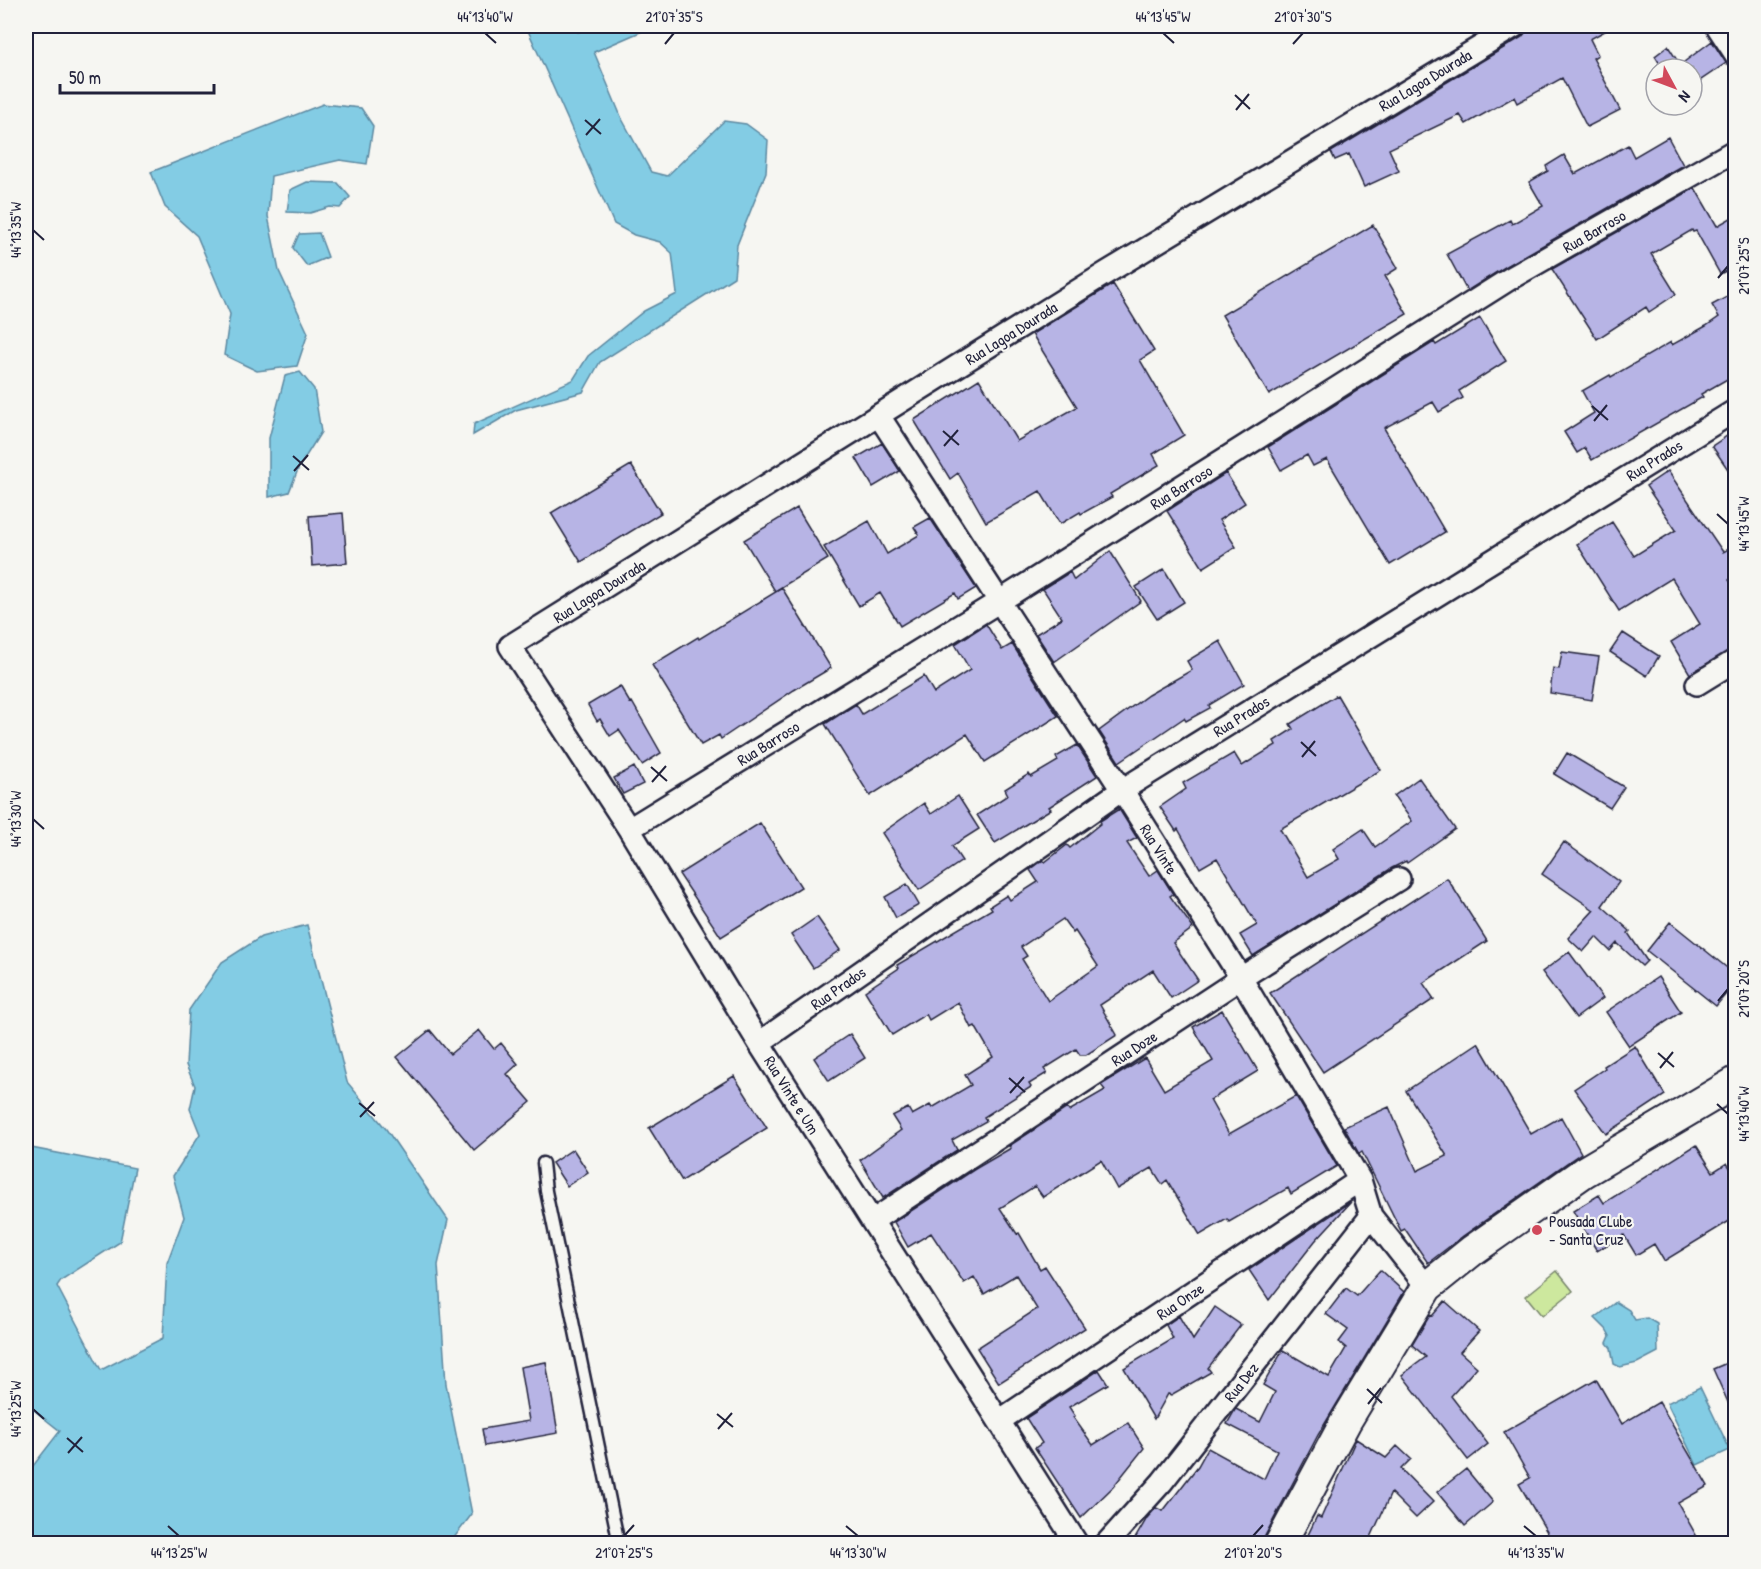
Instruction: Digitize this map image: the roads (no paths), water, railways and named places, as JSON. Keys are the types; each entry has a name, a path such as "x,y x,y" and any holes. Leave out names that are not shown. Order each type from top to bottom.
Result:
{"main road":[{"path":"1280,1544 1346,1421 1427,1287 1473,1250 1584,1172 1736,1082"}],"street":[{"name":"Rua Lagoa Dourada","path":"510,646 1106,273 1515,26"},
{"path":"1717,26 1736,55"},
{"name":"Rua Barroso","path":"629,829 1000,601 1511,278 1736,150"},
{"name":"Rua Prados","path":"759,1043 1122,790 1736,410"},
{"name":"Rua Vinte","path":"879,416 1241,978 1360,1180 1371,1216 1427,1287"},
{"name":"Rua Vinte e Um","path":"510,646 629,829 759,1043 1077,1544"},
{"path":"1697,684 1736,660"},
{"name":"Rua Doze","path":"872,1221 1241,978 1399,879"},
{"name":"Rua Onze","path":"999,1421 1360,1180"},
{"name":"Rua Dez","path":"1106,1544 1162,1482 1371,1216"}],"lane":[{"path":"543,1163 546,1191 619,1544"}],"water":[{"path":"526,26 575,26 578,32 596,26 654,26 594,52 622,119 651,172 667,176 724,121 746,124 768,140 766,172 737,245 734,277 600,362 583,392 516,410 473,435 474,424 573,380 588,356 644,311 677,294 672,253 660,242 634,235 614,224"},
{"path":"323,104 361,108 373,126 367,164 340,160 271,176 268,216 279,271 308,333 297,366 257,371 224,355 230,314 197,236 165,207 151,172"},
{"path":"307,182 338,183 350,197 340,208 330,207 310,213 287,212 290,190"},
{"path":"319,233 328,257 307,266 293,248 299,234"},
{"path":"300,372 314,389 321,432 299,467 289,492 269,497 269,438 285,376"},
{"path":"307,925 347,1082 386,1129 448,1220 438,1265 446,1384 472,1514 450,1543 27,1543 33,1514 26,1475 60,1431 26,1404 26,1147 135,1168 120,1242 61,1280 57,1286 101,1370 163,1338 167,1263 184,1217 173,1176 200,1134 190,1109 195,1086 186,1065 189,1010 222,962 261,937"},
{"path":"1616,1302 1629,1310 1635,1320 1647,1318 1657,1324 1658,1352 1637,1363 1620,1367 1614,1364 1611,1348 1607,1343 1610,1336 1595,1318"},
{"path":"1700,1387 1730,1450 1697,1465 1667,1403"}],"place":[{"name":"Pousada CLube - Santa Cruz","path":"1537,1230"}]}
